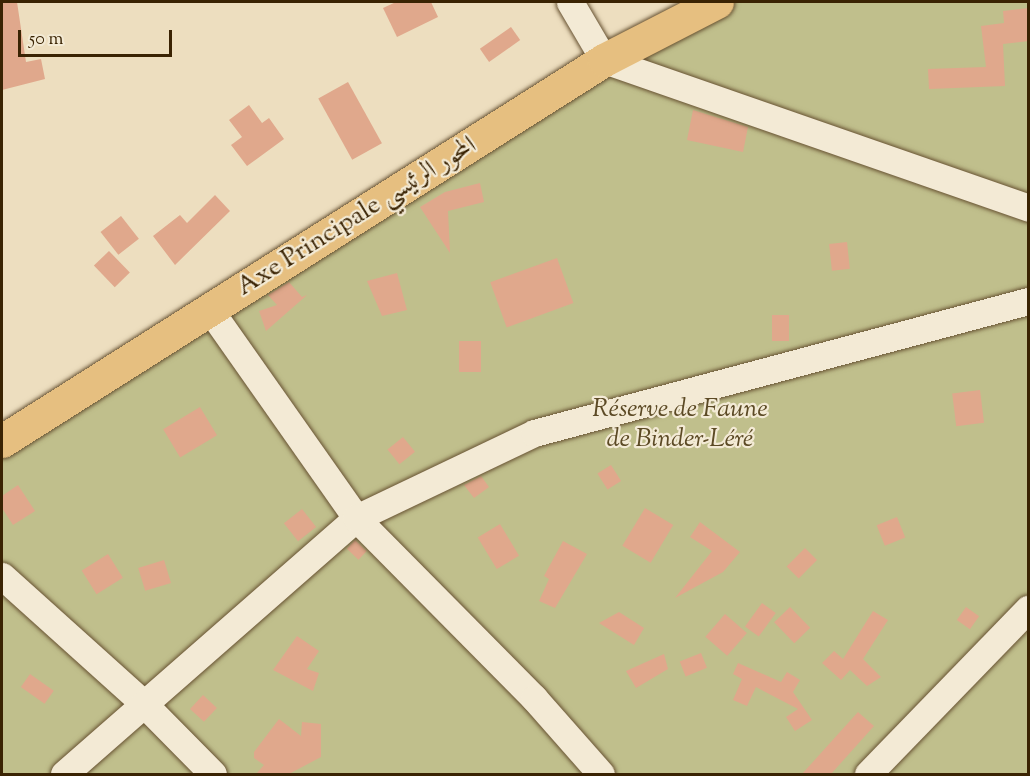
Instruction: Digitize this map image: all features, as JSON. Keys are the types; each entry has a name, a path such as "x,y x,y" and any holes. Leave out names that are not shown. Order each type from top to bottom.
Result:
{"main road":[{"name":"Axe Principale المحور الرئيسي","path":"2,441 604,60 717,2"}],"street":[{"path":"570,2 604,60 1029,208"},
{"path":"64,774 356,518 534,433 1029,301"},
{"path":"210,310 356,518 534,698 601,774"},
{"path":"2,576 144,704 213,774"},
{"path":"868,774 1029,609"}],"green space":[{"name":"Réserve de Faune de Binder-Léré","path":"717,2 1028,2 1028,774 2,774 2,441"}],"building":[{"path":"2,2 17,2 26,62 41,59 45,79 2,90"},
{"path":"396,2 431,2 438,17 397,37 383,8"},
{"path":"1029,8 1029,41 1003,44 1005,86 929,89 928,69 986,67 981,26 1004,23 1003,11"},
{"path":"511,27 520,40 489,62 480,49"},
{"path":"348,82 382,143 352,160 318,98"},
{"path":"249,105 262,123 269,118 284,139 247,166 231,145 242,137 229,120"},
{"path":"693,110 748,127 743,152 687,140"},
{"path":"480,183 484,202 448,211 450,253 420,207 445,192"},
{"path":"215,195 230,211 175,265 153,236 180,215 187,223"},
{"path":"121,216 139,239 118,255 101,232"},
{"path":"847,242 850,269 832,271 829,244"},
{"path":"109,251 130,273 115,287 94,266"},
{"path":"557,258 573,303 507,327 490,282"},
{"path":"397,273 407,310 382,316 367,281"},
{"path":"289,282 302,297 307,295 266,331 259,311 277,305 268,295"},
{"path":"772,315 789,315 789,341 772,341"},
{"path":"459,341 481,341 481,372 459,372"},
{"path":"980,390 984,423 956,426 952,393"},
{"path":"200,407 217,435 180,457 163,429"},
{"path":"403,437 415,452 399,464 387,450"},
{"path":"611,465 621,481 607,490 597,473"},
{"path":"481,476 489,487 474,498 464,485"},
{"path":"18,485 35,511 13,525 2,508 2,496"},
{"path":"645,508 673,525 651,563 622,546"},
{"path":"302,509 316,527 298,541 284,523"},
{"path":"897,517 905,537 885,546 877,525"},
{"path":"700,522 740,552 723,572 675,598 712,551 690,537"},
{"path":"500,524 519,556 497,569 478,537"},
{"path":"355,540 367,551 359,560 347,549"},
{"path":"563,541 587,554 555,608 539,601 549,579 544,576"},
{"path":"805,548 817,560 799,578 787,566"},
{"path":"108,554 123,578 97,594 82,570"},
{"path":"164,560 171,583 145,591 138,568"},
{"path":"762,603 776,613 759,636 745,626"},
{"path":"790,607 810,628 794,643 774,622"},
{"path":"966,607 979,616 970,629 957,620"},
{"path":"873,611 888,620 863,659 881,677 867,686 850,670 841,680 822,663 834,651 843,659"},
{"path":"619,612 644,628 634,645 599,623"},
{"path":"725,614 747,633 727,656 705,637"},
{"path":"297,636 319,651 307,669 319,673 313,691 273,670"},
{"path":"701,653 707,668 686,676 680,662"},
{"path":"664,654 668,669 636,688 626,671"},
{"path":"738,663 781,682 787,672 800,680 793,692 812,720 795,731 786,717 798,709 756,687 747,706 733,700 742,679 733,674"},
{"path":"30,674 54,691 45,704 21,687"},
{"path":"203,695 217,708 204,722 190,709"},
{"path":"858,712 874,726 831,774 802,774"},
{"path":"279,719 301,736 302,722 321,724 321,757 289,774 256,774 264,765 254,758 254,752"}]}
